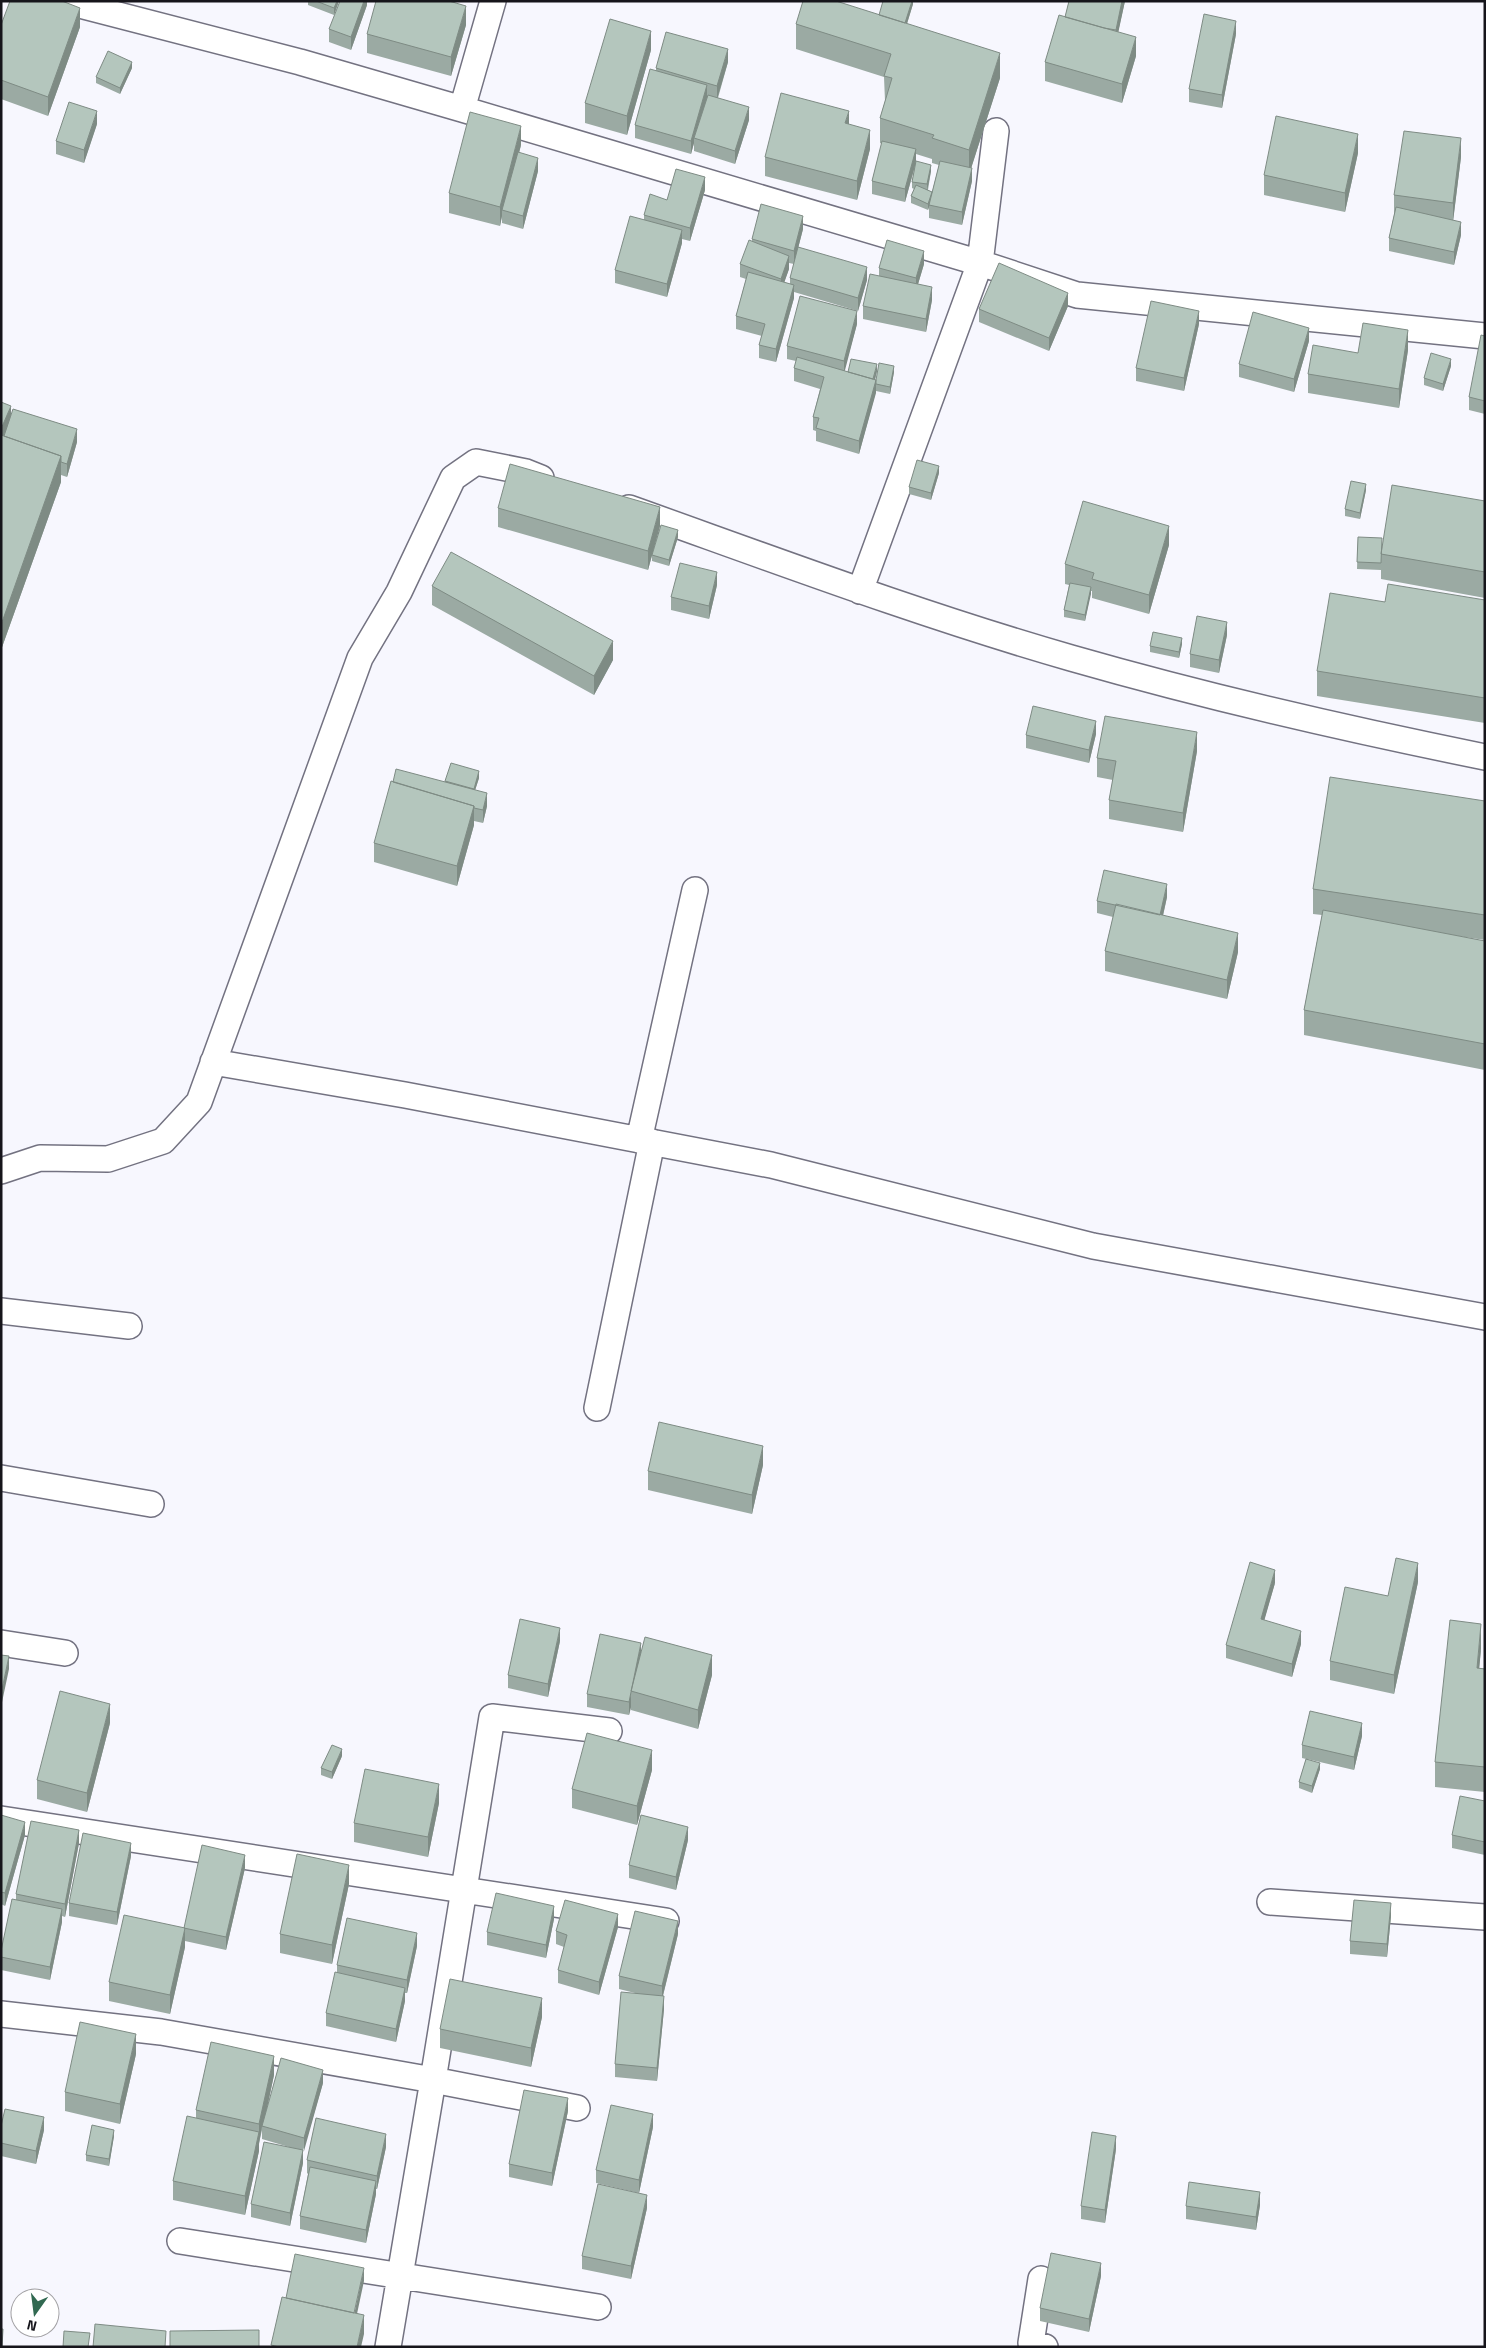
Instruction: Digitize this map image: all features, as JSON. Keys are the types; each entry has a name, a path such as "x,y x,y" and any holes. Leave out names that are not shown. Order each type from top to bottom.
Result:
{"street":[{"path":"64,1 300,62 462,109 980,263 1077,295 1485,336"},
{"path":"462,109 493,1"},
{"path":"860,590 980,263 996,131"},
{"path":"5,1168 40,1158 108,1159 163,1141 199,1102 360,658 399,592 454,478 476,462 526,472 563,485"},
{"path":"609,502 860,590 1070,658 1334,727 1485,757"},
{"path":"598,1408 646,1141 695,890"},
{"path":"213,1062 405,1095 771,1165 1093,1246 1485,1317"},
{"path":"1,1311 129,1326"},
{"path":"1,1478 151,1504"},
{"path":"1,1643 65,1653"},
{"path":"388,2347 434,2080 492,1717 609,1731"},
{"path":"1,1819 669,1921"},
{"path":"1270,1902 1485,1917"},
{"path":"1,2014 161,2032 434,2080 577,2108"},
{"path":"180,2241 400,2278 598,2307"},
{"path":"1041,2279 1032,2343 1045,2347"}],"building":[{"path":"10,1 62,1 80,8 48,97 1,80 1,25"},
{"path":"316,1 337,1 334,8"},
{"path":"340,1 364,1 351,37 329,29"},
{"path":"376,1 449,1 466,6 451,57 367,34"},
{"path":"803,1 836,1 1000,53 969,150 932,138 934,135 880,118 892,78 884,76 891,54 796,24"},
{"path":"883,1 912,1 905,23 879,15"},
{"path":"1069,1 1122,1 1116,30 1065,17"},
{"path":"1204,14 1236,21 1222,95 1189,89"},
{"path":"1059,15 1136,37 1122,84 1045,62"},
{"path":"610,19 651,31 627,116 585,103"},
{"path":"666,32 728,49 717,86 656,68"},
{"path":"108,51 132,62 120,88 96,77"},
{"path":"650,69 707,85 691,141 635,125"},
{"path":"781,93 849,111 845,123 870,130 857,181 765,157"},
{"path":"708,95 749,107 735,151 694,138"},
{"path":"69,102 97,111 84,150 56,141"},
{"path":"470,112 521,126 500,207 449,193"},
{"path":"1276,116 1358,134 1345,193 1264,175"},
{"path":"1404,131 1461,138 1453,203 1394,195"},
{"path":"882,141 916,149 905,189 872,181"},
{"path":"518,152 538,158 523,216 502,210"},
{"path":"916,161 931,165 927,184 912,182"},
{"path":"940,161 972,168 962,212 929,205"},
{"path":"676,169 705,177 690,228 644,215 650,194 667,200"},
{"path":"916,185 932,192 928,204 911,196"},
{"path":"761,204 803,216 794,251 752,239"},
{"path":"1396,207 1461,222 1454,252 1389,238"},
{"path":"630,216 682,230 667,284 615,270"},
{"path":"749,240 789,256 781,279 740,264"},
{"path":"887,240 924,251 916,278 879,268"},
{"path":"798,247 867,267 858,298 790,278"},
{"path":"999,263 1068,293 1049,338 979,309"},
{"path":"748,272 794,285 776,349 759,345 765,324 736,316"},
{"path":"870,274 932,287 926,319 863,306"},
{"path":"800,296 857,311 844,361 787,346"},
{"path":"1151,301 1199,311 1184,378 1136,368"},
{"path":"1253,312 1309,328 1294,379 1239,364"},
{"path":"1363,323 1408,330 1399,389 1308,374 1313,345 1358,353"},
{"path":"1481,335 1485,336 1485,401 1469,397"},
{"path":"1431,353 1451,359 1443,384 1424,378"},
{"path":"797,357 876,380 859,441 816,428 819,418 813,417 824,377 794,368"},
{"path":"851,359 877,364 873,379 848,372"},
{"path":"879,363 894,366 890,387 876,384"},
{"path":"1,402 11,406 1,429"},
{"path":"13,409 77,429 67,464 61,462 61,456 4,436"},
{"path":"1,435 61,456 1,625"},
{"path":"917,460 939,466 931,493 909,487"},
{"path":"510,464 660,507 648,551 498,508"},
{"path":"1351,481 1366,484 1360,513 1345,509"},
{"path":"1392,485 1485,501 1485,572 1381,554"},
{"path":"1083,501 1169,526 1149,595 1092,579 1094,573 1065,564"},
{"path":"661,525 678,530 669,560 652,555"},
{"path":"1358,537 1382,538 1381,563 1357,562"},
{"path":"451,552 613,641 594,676 432,586"},
{"path":"680,563 717,572 709,606 671,597"},
{"path":"1070,583 1091,587 1085,615 1064,610"},
{"path":"1388,584 1485,600 1485,698 1317,671 1330,593 1385,602"},
{"path":"1197,616 1227,622 1219,660 1190,654"},
{"path":"1153,632 1182,638 1179,652 1150,646"},
{"path":"1033,706 1096,721 1089,750 1026,735"},
{"path":"1105,716 1197,732 1183,813 1109,800 1116,761 1097,758"},
{"path":"451,763 479,771 474,789 445,781"},
{"path":"396,769 487,793 483,810 393,782"},
{"path":"1330,777 1485,801 1485,915 1313,889"},
{"path":"391,781 474,806 457,866 374,843"},
{"path":"1104,870 1167,884 1160,915 1097,901"},
{"path":"1116,904 1238,933 1227,980 1105,951"},
{"path":"1323,910 1485,941 1485,1044 1304,1010"},
{"path":"659,1422 763,1446 752,1495 648,1471"},
{"path":"1396,1558 1418,1563 1394,1675 1330,1661 1345,1587 1388,1596"},
{"path":"1250,1562 1275,1570 1261,1619 1301,1631 1292,1664 1226,1645"},
{"path":"520,1619 560,1628 548,1684 508,1675"},
{"path":"1450,1620 1481,1624 1477,1668 1485,1669 1485,1767 1435,1762"},
{"path":"600,1634 641,1643 629,1702 587,1694"},
{"path":"645,1637 712,1655 698,1710 631,1691"},
{"path":"1,1655 9,1656 1,1694"},
{"path":"60,1691 110,1704 87,1793 37,1780"},
{"path":"1310,1711 1362,1723 1354,1757 1302,1745"},
{"path":"587,1733 652,1750 637,1806 572,1789"},
{"path":"332,1745 342,1749 332,1772 321,1768"},
{"path":"1306,1759 1320,1763 1312,1786 1299,1782"},
{"path":"365,1769 439,1784 428,1837 354,1823"},
{"path":"1460,1796 1485,1801 1485,1842 1452,1835"},
{"path":"1,1815 25,1822 5,1893 1,1892"},
{"path":"641,1815 688,1827 676,1877 629,1865"},
{"path":"31,1821 79,1830 65,1904 16,1894"},
{"path":"83,1833 131,1843 117,1912 69,1903"},
{"path":"202,1845 245,1855 226,1937 184,1928"},
{"path":"297,1854 349,1865 332,1945 280,1934"},
{"path":"496,1893 554,1906 546,1945 487,1932"},
{"path":"12,1899 62,1909 50,1967 1,1957"},
{"path":"565,1900 618,1914 599,1982 558,1970 567,1935 556,1931"},
{"path":"1354,1900 1391,1903 1387,1944 1350,1941"},
{"path":"635,1911 678,1921 662,1986 619,1976"},
{"path":"124,1915 185,1928 170,1995 109,1982"},
{"path":"347,1918 417,1933 407,1980 337,1965"},
{"path":"335,1972 405,1988 396,2029 326,2013"},
{"path":"450,1979 542,1998 531,2048 440,2029"},
{"path":"621,1992 664,1996 657,2068 615,2064"},
{"path":"80,2022 136,2034 120,2104 65,2092"},
{"path":"211,2042 274,2056 259,2124 196,2110"},
{"path":"281,2058 323,2070 304,2138 262,2126"},
{"path":"524,2090 568,2098 552,2173 509,2164"},
{"path":"611,2105 653,2114 639,2180 596,2170"},
{"path":"5,2109 44,2117 36,2151 1,2143 1,2126"},
{"path":"187,2116 259,2132 245,2196 173,2181"},
{"path":"316,2118 386,2134 377,2176 307,2160"},
{"path":"92,2125 114,2130 109,2159 86,2155"},
{"path":"1092,2132 1116,2136 1105,2210 1081,2206"},
{"path":"264,2142 303,2150 290,2213 251,2204"},
{"path":"310,2167 376,2181 366,2230 300,2216"},
{"path":"1189,2182 1260,2192 1256,2217 1186,2206"},
{"path":"598,2184 647,2195 631,2266 582,2256"},
{"path":"1051,2253 1101,2263 1089,2319 1040,2308"},
{"path":"295,2254 364,2268 354,2313 286,2298"},
{"path":"282,2297 364,2315 357,2347 279,2347 271,2345"},
{"path":"95,2324 166,2331 165,2347 93,2347"},
{"path":"1,2329 3,2329 2,2347 1,2347"},
{"path":"259,2330 259,2347 170,2347 170,2331"},
{"path":"64,2331 90,2333 88,2347 63,2347"}]}
